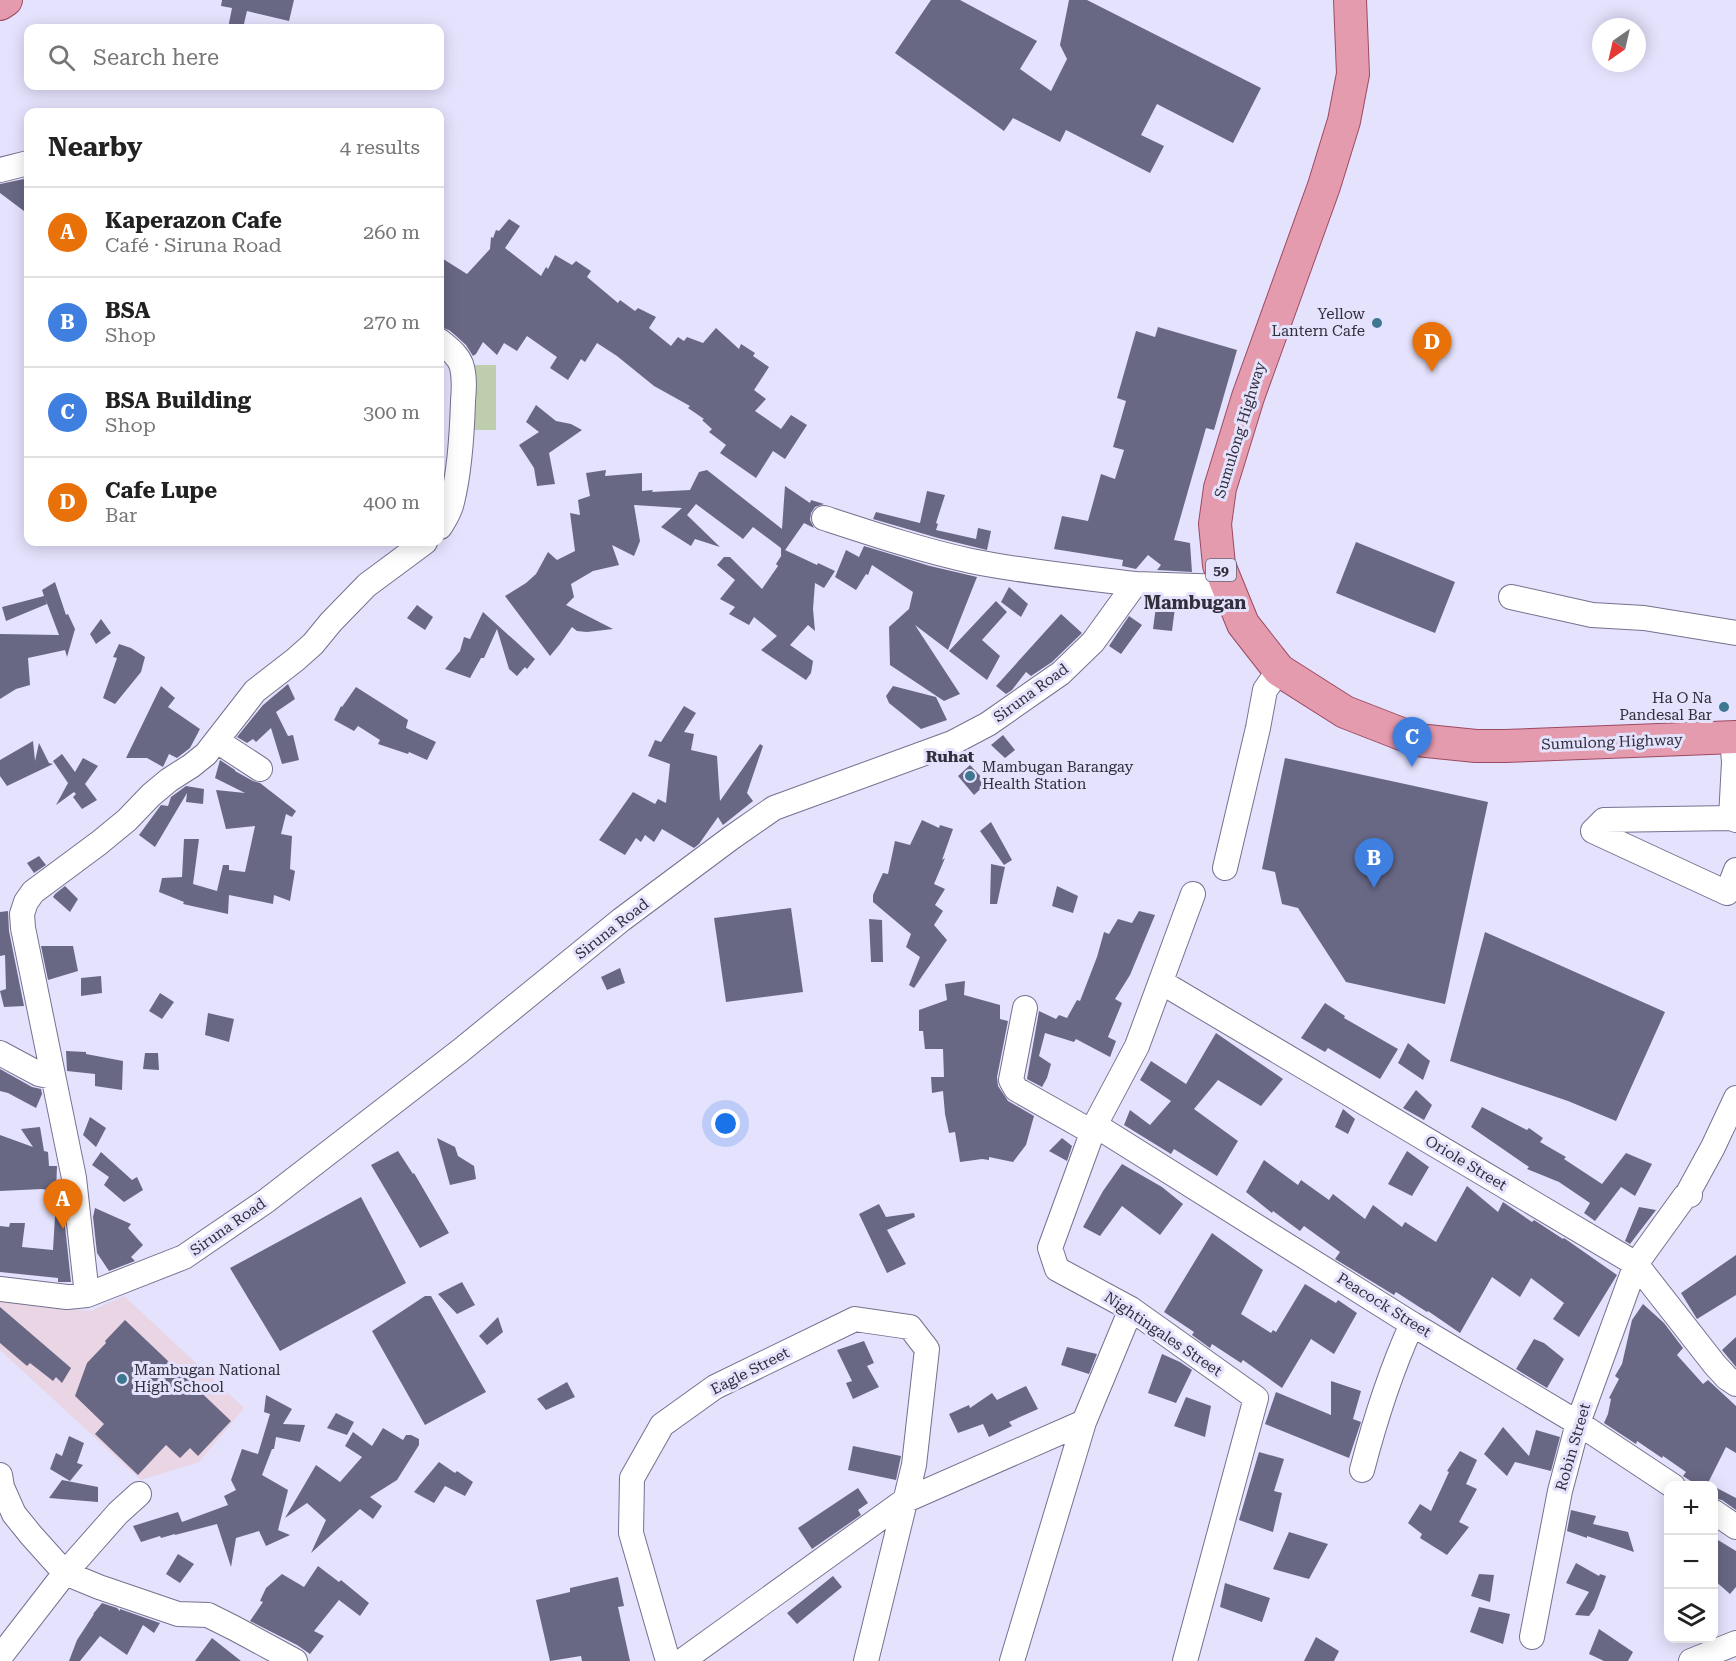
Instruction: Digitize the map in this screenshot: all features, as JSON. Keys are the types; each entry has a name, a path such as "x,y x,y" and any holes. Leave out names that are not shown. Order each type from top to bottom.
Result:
{"main road":[{"path":"0,4 6,0"},
{"name":"Sumulong Highway","path":"1350,0 1353,74 1344,121 1321,194 1248,397 1220,488 1215,524 1220,565 1242,624 1279,670 1345,712 1418,740 1476,746 1506,746 1734,738"}],"street":[{"path":"0,170 24,164"},
{"path":"444,344 453,352 461,364 464,373 464,392 457,476 452,503 444,520"},
{"path":"824,518 971,561 1135,584 1227,587"},
{"path":"87,1295 74,1178 66,1130 23,928 21,914 26,902 33,892 127,820 160,787 206,754 255,691 313,644 367,585 419,546"},
{"name":"Siruna Road","path":"0,1289 67,1297 87,1295 184,1257 266,1201 460,1051 621,920 774,808 952,743 988,724 1061,673 1093,642 1135,584"},
{"path":"1511,597 1592,615 1644,618 1736,633"},
{"path":"1225,868 1265,690 1279,670"},
{"path":"1734,738 1734,819 1605,820 1593,831 1727,893 1736,870"},
{"path":"218,741 260,769"},
{"name":"Nightingales Street","path":"1185,1661 1256,1398 1131,1309 1057,1269 1050,1248 1094,1129 1137,1046 1194,894"},
{"name":"Oriole Street","path":"1161,982 1636,1264 1699,1342 1714,1365 1736,1384"},
{"name":"Peacock Street","path":"1025,1008 1011,1080 1016,1089 1094,1129 1578,1423 1667,1481"},
{"path":"0,1053 39,1074 53,1077"},
{"name":"Robin Street","path":"1532,1637 1560,1491 1578,1423 1636,1264 1687,1194 1736,1098"},
{"path":"1011,1661 1084,1422 1131,1309"},
{"name":"Eagle Street","path":"668,1661 630,1533 632,1478 662,1425 715,1387 855,1319 910,1328 927,1349 914,1465 866,1661"},
{"path":"1362,1470 1371,1435 1399,1354 1413,1324"},
{"path":"682,1661 904,1501 1084,1422"},
{"path":"0,1475 2,1487 14,1514 65,1573 178,1614 208,1616 295,1661"},
{"path":"0,1657 65,1573 118,1513 139,1494"},
{"path":"1718,1515 1736,1527"},
{"path":"1691,1661 1736,1643"}],"shaded area":[{"name":"Mambugan National High School","path":"124,1296 244,1408 199,1462 141,1480 0,1350 0,1301 91,1311"}],"green space":[{"path":"466,365 496,365 496,430 466,430"}],"building":[{"path":"222,0 294,0 289,21 247,11 244,24 229,24 232,8 221,6"},
{"path":"931,0 960,0 1037,41 1020,69 1051,91 1067,59 1060,45 1069,0 1087,0 1261,88 1233,143 1157,104 1141,135 1164,146 1150,173 1066,130 1060,142 1013,118 1004,131 895,53"},
{"path":"24,179 24,211 0,193 0,184"},
{"path":"509,219 520,226 505,248 541,276 546,267 548,269 555,255 572,265 576,261 591,271 587,277 618,303 620,300 635,311 638,308 656,317 649,328 671,346 678,337 684,341 687,337 703,343 716,328 739,349 741,344 755,353 753,356 769,367 754,390 766,399 755,411 781,429 791,415 807,425 785,459 773,451 756,478 720,453 726,445 709,432 712,429 702,420 704,419 688,408 690,406 654,386 597,343 585,362 581,359 568,380 550,368 557,357 527,336 517,351 504,343 497,355 483,342 473,356 466,345 444,328 444,260 467,274 490,249 491,237 493,238 496,230 499,231"},
{"path":"1158,327 1237,350 1214,430 1206,428 1174,540 1190,543 1192,572 1157,570 1161,565 1148,555 1136,569 1122,566 1123,560 1054,549 1062,516 1088,521 1101,474 1115,479 1124,450 1113,447 1126,401 1117,398 1136,331 1155,337"},
{"path":"536,405 556,421 571,424 582,430 549,453 555,484 537,486 534,468 519,445 539,432 526,422"},
{"path":"606,470 605,476 642,473 642,491 653,490 652,492 690,490 699,472 707,470 782,529 785,486 810,503 811,500 824,504 815,507 811,513 810,520 814,528 804,523 781,556 781,548 753,527 743,539 696,504 687,515 720,547 695,539 691,546 661,527 682,508 634,505 640,541 634,556 612,545 619,565 593,571 571,584 574,597 566,605 613,629 587,632 577,631 572,627 550,656 505,596 536,574 548,552 557,560 575,551 570,513 580,515 578,500 590,496 586,473"},
{"path":"927,491 945,495 936,530 976,539 978,528 991,531 987,550 873,519 876,512 920,523"},
{"path":"1356,542 1455,582 1435,633 1336,593"},
{"path":"864,546 930,566 977,577 948,650 915,625 960,694 944,701 890,665 889,627 909,609 913,592 872,565 868,575 866,574 856,590 835,577 846,550 859,557"},
{"path":"785,550 835,571 824,588 815,583 813,609 815,631 808,625 790,645 813,661 811,673 806,680 761,650 777,636 754,617 749,625 729,614 735,607 720,599 735,580 717,565 724,557 730,557 762,589 778,566 776,564"},
{"path":"55,582 66,615 68,614 75,629 67,657 65,650 28,658 30,685 16,689 0,699 0,634 59,635 45,598 47,604 6,621 2,607 44,596 42,590"},
{"path":"1009,587 1028,604 1021,617 1001,602"},
{"path":"1157,599 1176,600 1172,631 1153,629"},
{"path":"996,601 1007,612 982,640 1000,656 987,680 949,651"},
{"path":"417,605 433,617 425,630 407,618"},
{"path":"483,612 535,659 517,676 509,669 497,629 484,658 481,658 470,678 445,669 460,651 464,637 470,639"},
{"path":"1061,614 1082,633 1052,662 1031,676 1026,672 1006,694 996,686"},
{"path":"1129,616 1142,625 1121,654 1109,646"},
{"path":"101,619 111,633 96,644 90,634"},
{"path":"119,644 145,657 141,672 115,704 103,698 117,658 113,657"},
{"path":"288,684 295,699 276,712 288,736 293,735 299,760 282,764 271,728 256,742 253,739 247,743 237,737 263,705"},
{"path":"161,686 175,698 168,707 200,729 190,748 177,758 169,754 163,767 147,758 126,758"},
{"path":"893,686 936,697 947,720 921,729 889,703 886,696"},
{"path":"356,687 408,720 406,728 436,742 427,760 409,752 408,754 378,744 380,740 358,726 354,731 334,720 341,706"},
{"path":"684,706 696,713 684,732 694,734 691,750 717,756 720,801 760,744 763,746 747,793 753,801 723,825 718,817 694,848 662,829 654,842 645,835 641,842 636,838 625,855 599,840 633,792 655,804 658,799 666,803 670,764 648,756 655,740 661,742"},
{"path":"1003,735 1015,750 1005,758 991,745"},
{"path":"33,741 35,761 39,743 49,763 53,764 7,786 0,776 0,760"},
{"path":"62,754 75,772 83,758 98,766 85,784 97,800 82,809 73,797 76,794 74,792 56,805 68,783 53,761"},
{"path":"1285,758 1488,802 1445,1004 1346,982 1298,908 1282,904 1275,872 1262,869"},
{"path":"220,760 235,771 260,783 296,811 292,817 286,814 281,834 292,836 290,869 295,871 290,901 274,895 273,904 229,895 228,914 183,904 184,902 159,892 162,878 182,877 184,839 199,839 193,884 217,891 223,865 229,865 229,870 245,872 255,826 226,829 216,790 245,793 215,778"},
{"name":"Mambugan Barangay Health Station","path":"970,765 987,783 974,795 958,776"},
{"path":"186,786 204,789 203,804 186,802 187,793 155,847 139,835 161,805 168,806 171,797"},
{"path":"922,820 939,828 940,825 953,829 942,860 945,858 934,884 945,889 935,905 943,911 934,925 947,940 914,988 909,985 920,957 906,947 911,934 873,902 873,895 883,873 888,874 895,841 910,845"},
{"path":"991,822 1012,860 1004,865 980,831"},
{"path":"39,856 46,865 34,873 27,863"},
{"path":"991,864 1005,867 997,904 990,904"},
{"path":"65,886 78,899 70,912 53,897"},
{"path":"1057,886 1078,896 1073,913 1052,906"},
{"path":"791,908 803,992 726,1002 714,918"},
{"path":"8,911 9,931 24,1006 4,1007 0,991 6,989 5,955 0,956 0,912"},
{"path":"1139,911 1155,915 1130,975 1115,999 1122,1003 1108,1037 1116,1041 1110,1057 1076,1039 1074,1042 1045,1033 1039,1056 1051,1064 1047,1078 1042,1087 1027,1079 1039,1011 1056,1019 1059,1015 1067,1018 1077,1000 1080,1001 1104,932 1109,934 1118,919 1132,923"},
{"path":"869,919 882,920 883,962 871,962"},
{"path":"1485,932 1665,1012 1616,1121 1568,1101 1450,1061"},
{"path":"41,946 73,946 78,971 48,980"},
{"path":"620,968 625,983 607,990 601,977"},
{"path":"101,976 102,993 81,996 81,978"},
{"path":"965,981 964,995 1000,1005 1000,1019 1008,1021 997,1077 998,1086 1008,1101 1034,1116 1026,1145 1013,1162 989,1157 989,1160 960,1162 955,1132 949,1133 943,1091 932,1093 931,1077 944,1077 943,1049 925,1049 923,1031 919,1031 919,1010 947,1000 945,984"},
{"path":"160,993 174,1002 162,1019 149,1011"},
{"path":"1325,1003 1345,1016 1344,1018 1398,1049 1380,1079 1328,1048 1325,1052 1301,1038"},
{"path":"208,1013 234,1019 229,1042 205,1035"},
{"path":"1216,1033 1283,1079 1261,1106 1218,1080 1194,1109 1238,1141 1217,1176 1174,1149 1171,1154 1124,1125 1130,1110 1150,1125 1171,1101 1140,1080 1151,1061 1186,1084"},
{"path":"1408,1043 1430,1061 1423,1080 1398,1063"},
{"path":"66,1051 86,1052 86,1054 123,1061 122,1090 95,1086 95,1074 67,1071"},
{"path":"145,1053 158,1053 159,1070 143,1069"},
{"path":"0,1069 32,1087 41,1089 42,1094 36,1108 0,1091"},
{"path":"1416,1090 1432,1105 1424,1120 1403,1108"},
{"path":"1482,1107 1527,1130 1529,1128 1543,1138 1540,1142 1566,1157 1564,1159 1602,1184 1626,1153 1652,1164 1635,1196 1621,1187 1595,1221 1584,1213 1590,1203 1559,1182 1527,1169 1529,1167 1471,1127"},
{"path":"1343,1109 1355,1119 1348,1134 1335,1127"},
{"path":"90,1117 106,1128 96,1147 83,1135"},
{"path":"40,1127 44,1151 48,1152 49,1166 57,1166 56,1192 42,1189 0,1191 0,1135 33,1147 21,1129"},
{"path":"437,1138 455,1147 458,1156 474,1166 476,1179 450,1185"},
{"path":"1062,1138 1072,1146 1067,1161 1049,1151"},
{"path":"398,1151 414,1173 449,1233 420,1248 371,1165"},
{"path":"1407,1151 1429,1167 1412,1196 1388,1184"},
{"path":"101,1152 132,1180 137,1177 143,1190 124,1202 104,1185 109,1177 92,1165"},
{"path":"1264,1160 1298,1185 1301,1180 1329,1200 1333,1194 1365,1219 1373,1205 1402,1227 1405,1222 1436,1242 1467,1186 1498,1212 1503,1202 1532,1222 1534,1220 1564,1238 1617,1275 1579,1337 1553,1319 1564,1303 1531,1278 1520,1297 1492,1277 1460,1333 1396,1292 1394,1295 1335,1259 1340,1252 1304,1226 1300,1231 1273,1211 1272,1213 1246,1192"},
{"path":"1122,1164 1162,1187 1183,1204 1160,1235 1122,1206 1100,1236 1083,1227 1103,1191"},
{"path":"361,1197 406,1283 280,1351 230,1268"},
{"path":"62,1198 71,1282 58,1282 58,1278 0,1272 0,1226 9,1227 10,1223 25,1223 22,1247 53,1250 56,1199"},
{"path":"879,1204 886,1217 914,1213 915,1217 887,1230 906,1264 887,1273 859,1214"},
{"path":"1639,1207 1656,1210 1630,1244 1625,1241"},
{"path":"95,1208 131,1224 128,1228 143,1245 131,1257 135,1261 109,1271 97,1253 93,1217"},
{"path":"1212,1233 1263,1270 1241,1314 1271,1333 1273,1330 1276,1332 1305,1284 1336,1303 1338,1300 1357,1313 1334,1354 1311,1339 1282,1388 1243,1360 1241,1363 1212,1344 1210,1348 1192,1335 1194,1332 1164,1312"},
{"path":"1736,1255 1736,1295 1697,1319 1681,1293"},
{"path":"462,1282 475,1305 457,1314 438,1294"},
{"path":"425,1296 431,1296 486,1392 425,1425 372,1331"},
{"path":"1643,1304 1664,1323 1683,1348 1677,1355 1703,1384 1708,1380 1736,1406 1736,1453 1726,1447 1709,1481 1691,1481 1683,1476 1686,1472 1663,1456 1662,1458 1637,1441 1636,1444 1604,1423 1611,1399 1609,1398 1619,1379 1615,1376 1622,1364 1632,1320"},
{"path":"0,1307 71,1368 62,1383 56,1377 53,1381 30,1363 27,1366 0,1343"},
{"path":"498,1317 503,1332 487,1345 479,1336"},
{"path":"125,1320 231,1421 198,1456 190,1448 180,1458 166,1445 138,1475 95,1434 104,1424 75,1396 87,1363"},
{"path":"1736,1337 1736,1367 1722,1350"},
{"path":"1534,1339 1544,1343 1564,1359 1547,1388 1516,1369"},
{"path":"864,1341 874,1363 867,1366 879,1387 853,1399 846,1383 852,1381 837,1350"},
{"path":"1067,1347 1097,1354 1089,1374 1061,1365"},
{"path":"1162,1354 1192,1370 1176,1403 1148,1393"},
{"path":"1331,1381 1361,1391 1353,1419 1361,1422 1349,1458 1265,1424 1276,1392 1331,1415"},
{"path":"567,1382 575,1397 546,1410 537,1399"},
{"path":"1026,1386 1038,1409 1009,1422 1012,1426 989,1437 983,1424 958,1433 949,1414 969,1405 970,1408 992,1393 997,1400"},
{"path":"266,1395 292,1409 283,1424 305,1425 300,1442 276,1437 274,1449 272,1449 262,1475 288,1490 278,1530 290,1535 266,1546 259,1531 236,1538 231,1567 217,1524 141,1542 133,1526 178,1512 182,1522 228,1505 224,1496 236,1490 231,1480 242,1449 258,1454 270,1414 264,1412"},
{"path":"1186,1397 1211,1406 1205,1437 1174,1426"},
{"path":"336,1413 354,1422 347,1435 327,1428"},
{"path":"1503,1427 1529,1456 1536,1430 1560,1437 1551,1471 1515,1462 1507,1476 1484,1454"},
{"path":"383,1428 403,1440 406,1435 411,1435 419,1439 419,1445 397,1480 370,1497 382,1506 373,1519 360,1509 311,1553 326,1520 307,1503 285,1518 316,1465 340,1482 362,1457 345,1446 353,1432 372,1446"},
{"path":"69,1436 84,1443 77,1463 83,1465 70,1481 50,1469 56,1453 62,1456"},
{"path":"853,1446 901,1456 896,1480 848,1470"},
{"path":"1460,1451 1477,1460 1466,1484 1477,1489 1459,1522 1469,1527 1447,1555 1420,1538 1422,1534 1408,1523 1420,1504 1431,1511 1449,1472 1447,1471"},
{"path":"1259,1452 1284,1459 1274,1491 1282,1493 1273,1532 1239,1520"},
{"path":"439,1462 473,1482 465,1496 445,1486 434,1503 414,1492"},
{"path":"62,1480 98,1487 98,1502 49,1498"},
{"path":"858,1488 868,1503 858,1510 861,1515 812,1549 798,1528"},
{"path":"1718,1489 1736,1498 1736,1510 1718,1499"},
{"path":"1571,1510 1596,1516 1593,1524 1628,1532 1634,1552 1567,1531"},
{"path":"1289,1532 1328,1544 1309,1579 1273,1569"},
{"path":"1718,1540 1736,1551 1736,1587 1730,1594 1718,1583"},
{"path":"178,1554 194,1564 180,1583 166,1574"},
{"path":"1576,1563 1599,1576 1600,1574 1606,1576 1594,1609 1589,1616 1575,1615 1589,1592 1566,1583"},
{"path":"318,1566 339,1582 341,1580 369,1603 360,1616 339,1600 314,1631 324,1636 310,1654 250,1621 263,1602 260,1601 266,1588 282,1574 304,1587"},
{"path":"1479,1574 1494,1575 1490,1602 1471,1596"},
{"path":"833,1576 842,1587 797,1624 787,1613"},
{"path":"618,1577 624,1606 618,1607 630,1661 582,1661 581,1656 550,1661 536,1600 570,1592 570,1588"},
{"path":"1225,1583 1270,1598 1262,1622 1220,1607"},
{"path":"102,1603 160,1623 154,1633 143,1625 127,1655 100,1636 80,1661 69,1661 77,1640"},
{"path":"1479,1607 1510,1614 1503,1644 1470,1632"},
{"path":"1599,1629 1633,1652 1628,1661 1604,1661 1589,1654"},
{"path":"1316,1637 1339,1651 1334,1661 1304,1661"},
{"path":"212,1638 241,1661 195,1661"}],"place":[{"name":"Yellow Lantern Cafe","path":"1377,323"},
{"name":"Cafe Lupe","path":"1432,372"},
{"name":"Ha O Na Pandesal Bar","path":"1724,707"},
{"name":"BSA Building","path":"1412,767"},
{"name":"Mambugan Barangay Health Station","path":"970,776"},
{"name":"BSA","path":"1374,888"},
{"name":"Kaperazon Cafe","path":"63,1229"},
{"name":"Mambugan National High School","path":"122,1379"}],"district":[{"name":"Mambugan","path":"1195,602"},
{"name":"Ruhat","path":"950,756"}]}
